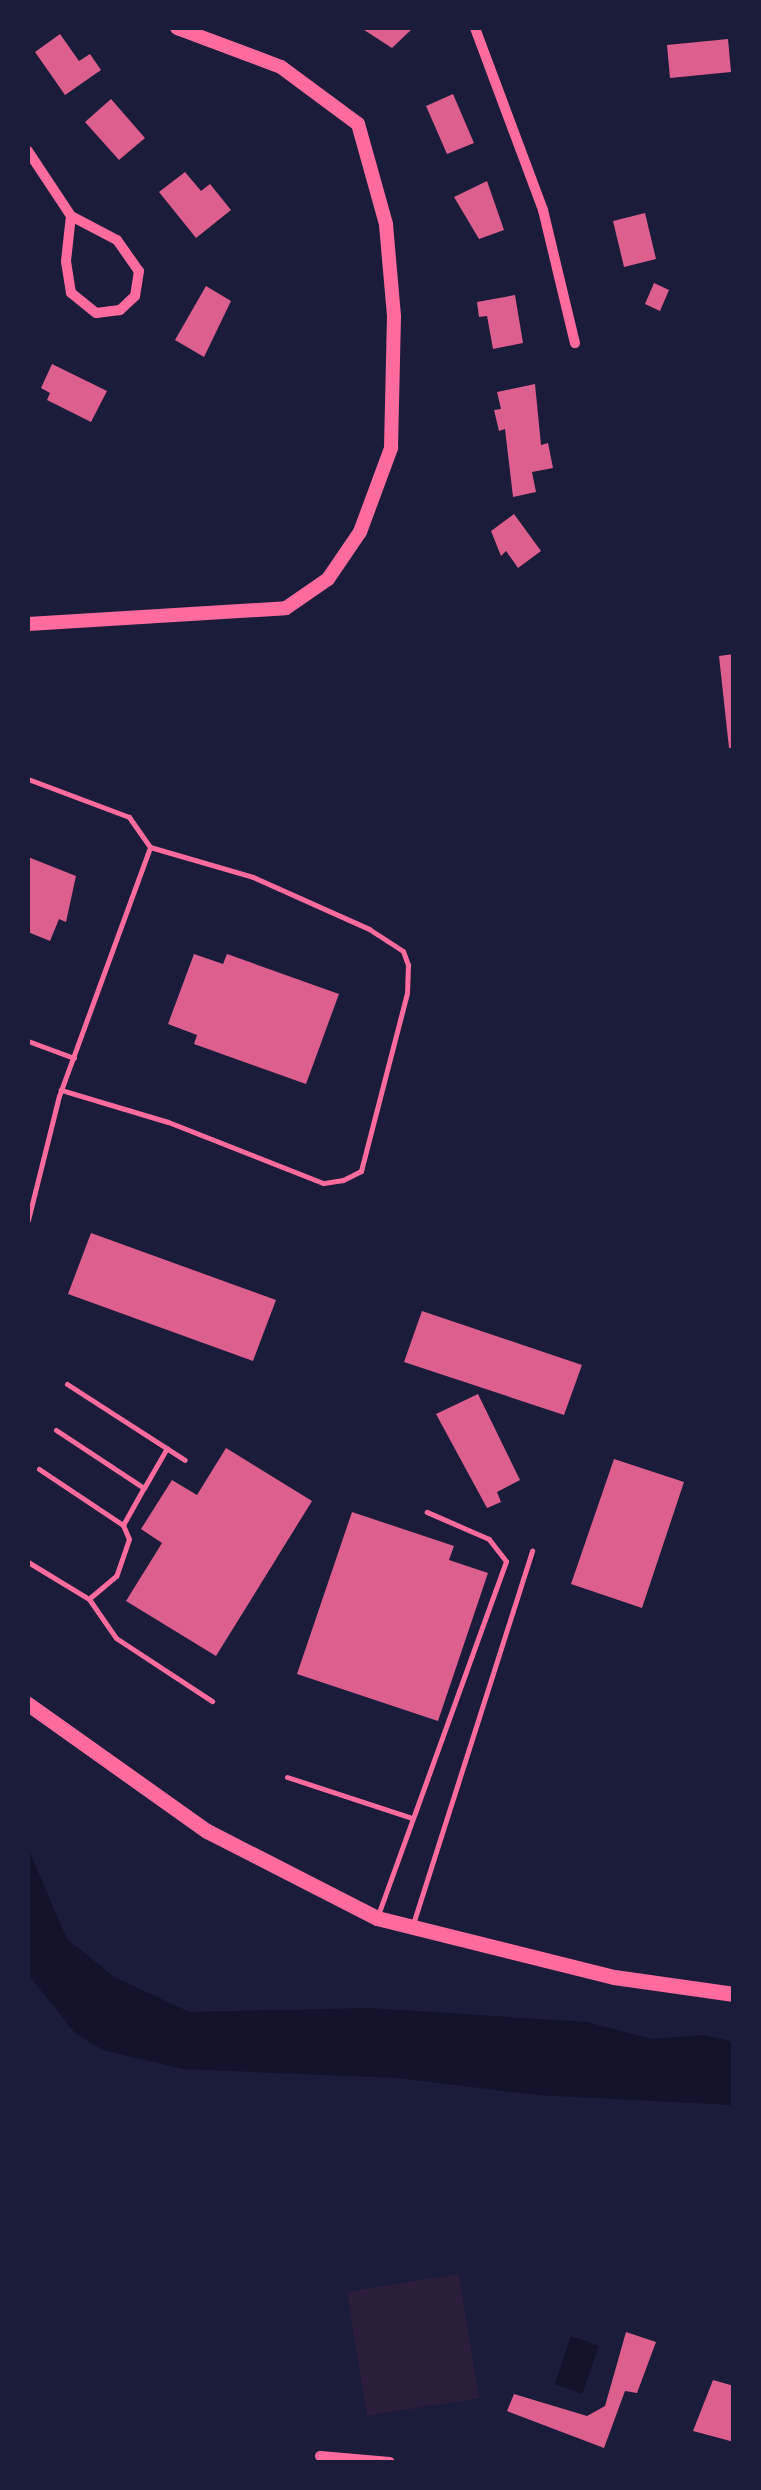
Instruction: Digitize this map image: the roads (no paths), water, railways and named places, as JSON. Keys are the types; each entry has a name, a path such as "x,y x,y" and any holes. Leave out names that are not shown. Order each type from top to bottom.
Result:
{"main road":[{"path":"28,1704 207,1831 377,1918 614,1977 734,1994"}],"street":[{"path":"28,624 286,608 328,579 360,532 391,448 394,316 386,224 358,124 281,68 178,28"},
{"path":"475,28 543,210 575,344"},
{"path":"28,152 71,216 117,240 138,270 134,296 120,310 96,314 71,293 66,262 71,216"},
{"path":"320,2456 390,2462"}],"lane":[{"path":"28,779 130,817 150,847 253,878 403,951 408,993 361,1171 323,1182 168,1122 61,1090"},
{"path":"28,1220 61,1090 150,847"},
{"path":"28,1041 74,1058"},
{"path":"67,1384 185,1460"},
{"path":"56,1430 144,1488"},
{"path":"123,1525 167,1448"},
{"path":"39,1469 123,1525 130,1539 116,1576 89,1600"},
{"path":"377,1918 506,1562 489,1539 427,1512"},
{"path":"412,1928 532,1551"},
{"path":"28,1562 89,1600 116,1638 212,1701"},
{"path":"287,1776 413,1818"}]}
